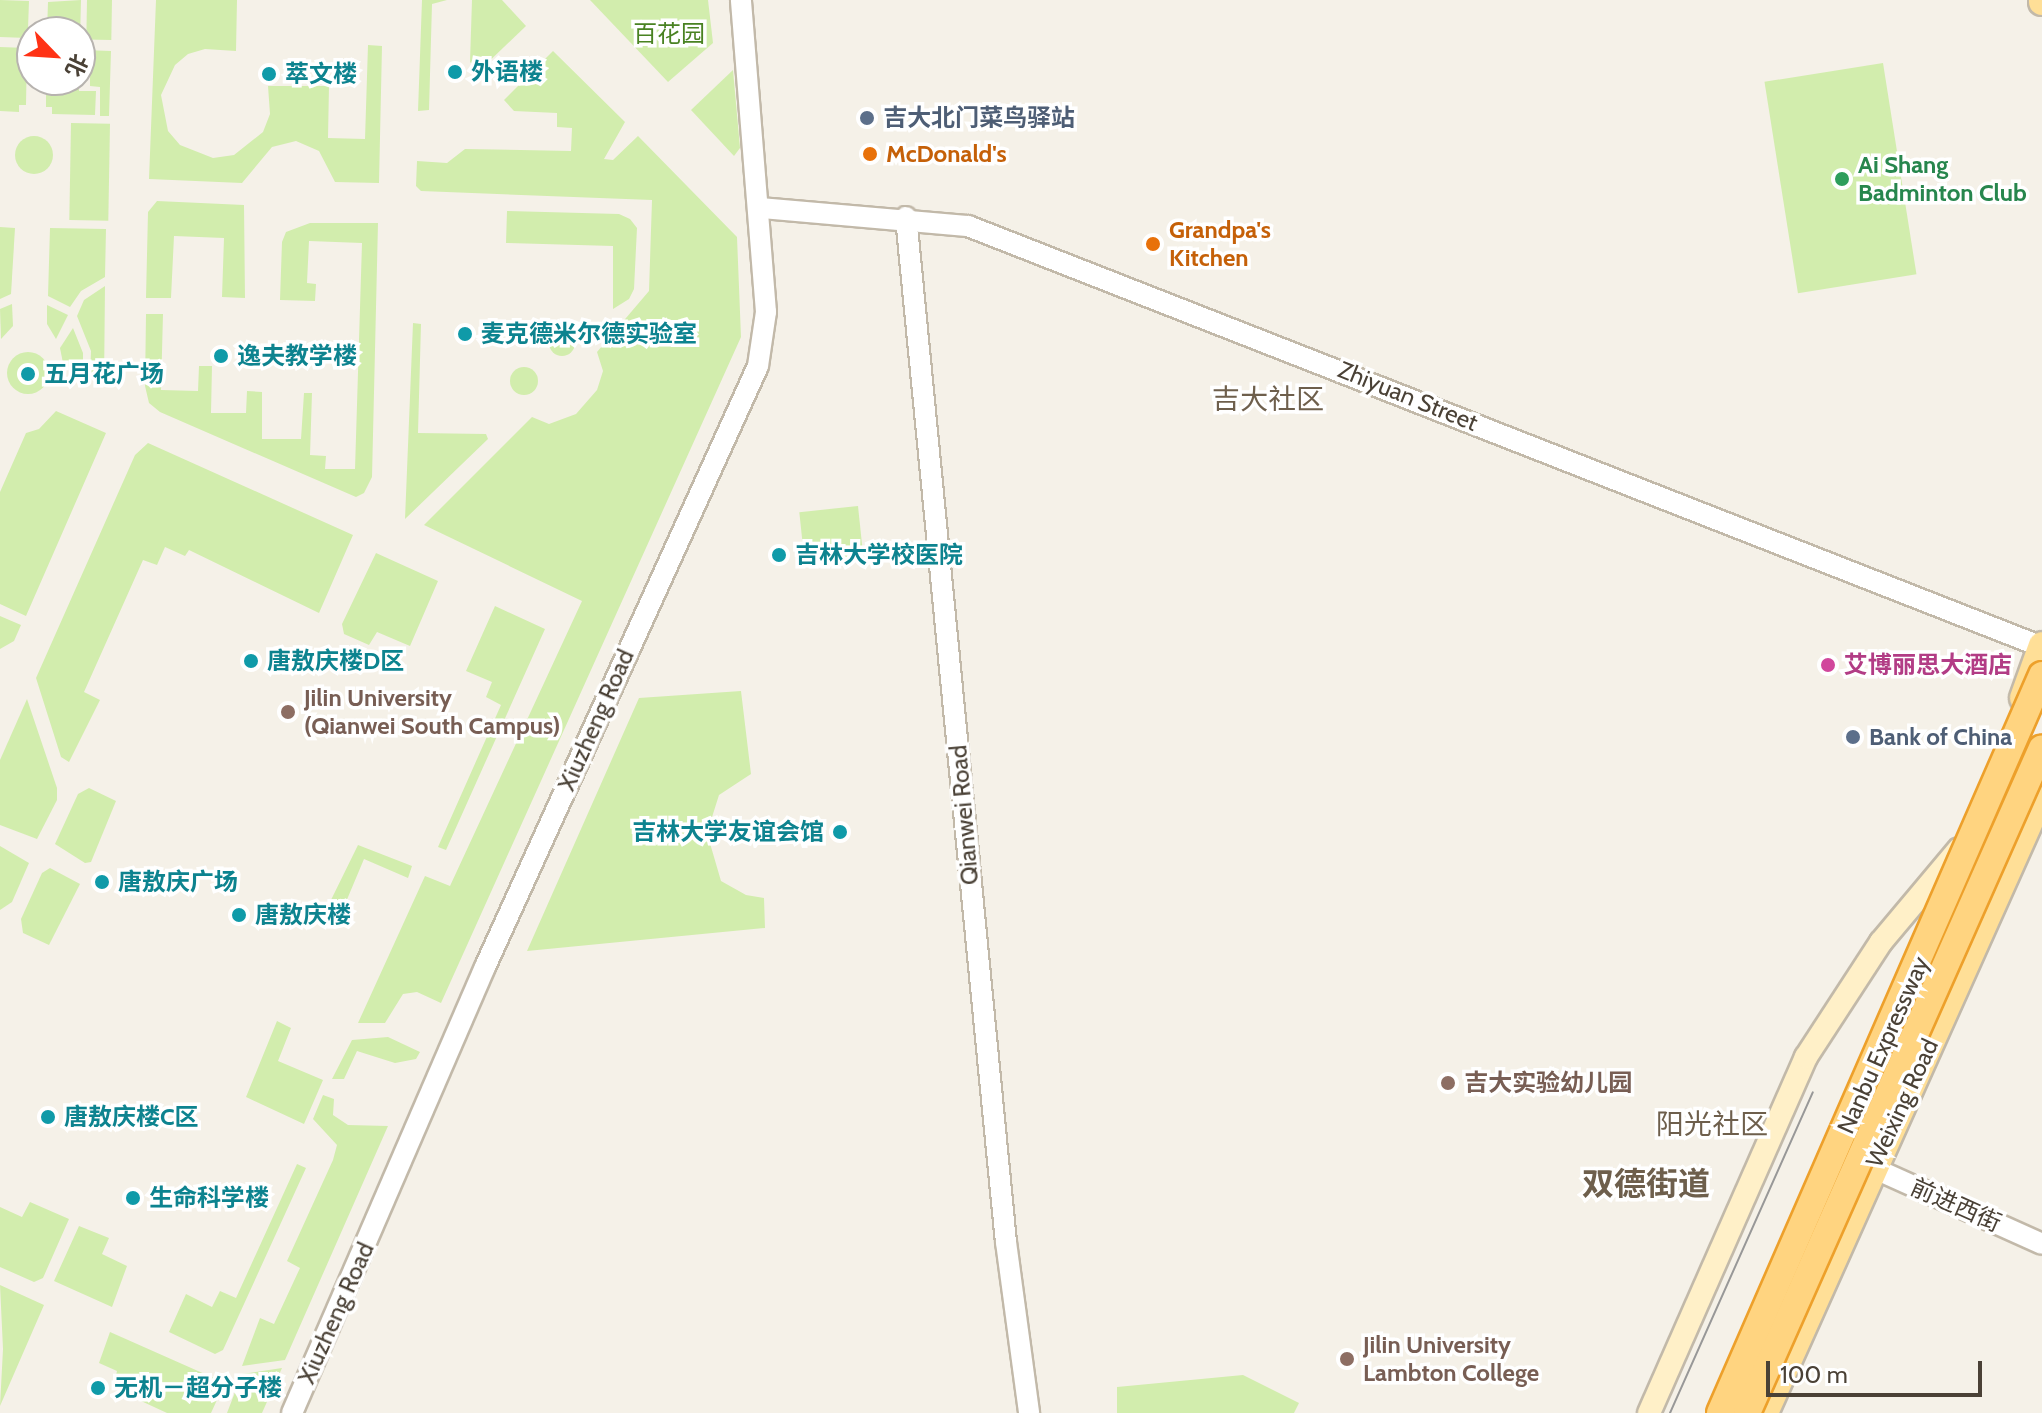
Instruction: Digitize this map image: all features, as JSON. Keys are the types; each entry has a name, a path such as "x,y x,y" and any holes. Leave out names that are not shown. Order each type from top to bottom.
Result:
{"highway":[{"name":"Nanbu Expressway","path":"1720,1413 2042,675"},
{"name":"Nanbu Expressway","path":"1747,1413 2042,748"}],"main road":[{"path":"1707,1413 1959,849 2042,646"},
{"name":"Weixing Road","path":"1765,1413 2042,795"},
{"path":"1649,1413 1806,1057 1881,942 1959,849"}],"street":[{"name":"Xiuzheng Road","path":"292,1413 491,953 758,366 766,312 761,208 741,0"},
{"name":"Zhiyuan Street","path":"761,208 797,215 906,217 968,226 1061,259 2042,646"},
{"name":"Qianwei Road","path":"906,217 1003,1214 1029,1413"},
{"name":"前进西街","path":"1826,1146 2042,1244"}],"green space":[{"path":"0,0 29,1 28,16 16,16 16,38 0,37"},
{"path":"81,0 81,16 48,16 48,2"},
{"path":"87,0 112,0 111,40 96,40 96,16 87,16"},
{"path":"156,0 237,0 236,51 205,49 188,54 175,65 161,95 168,131 180,145 213,158 234,155 263,132 270,114 268,86 329,86 328,138 365,139 368,45 382,46 379,183 335,182 319,151 296,141 272,147 242,183 149,179"},
{"path":"422,0 447,0 432,4 429,110 418,111"},
{"path":"472,0 502,0 526,26 479,71 470,62"},
{"name":"百花园","path":"590,0 708,0 713,43 668,82"},
{"path":"0,47 16,48 16,96 26,96 26,105 19,105 19,112 0,111"},
{"path":"96,50 111,51 109,116 100,116 100,87 96,87"},
{"path":"553,51 625,122 604,159 613,160 638,136 737,237 741,337 441,1003 417,992 403,994 385,1023 358,1023 425,876 450,886 582,601 424,525 532,417 549,424 576,414 597,390 603,371 597,352 649,291 652,200 421,191 416,186 417,161 447,163 465,149 571,151 572,128 557,127 557,113 514,111 504,100"},
{"name":"Ai Shang Badminton Club","path":"1883,63 1916,274 1798,293 1764,82"},
{"path":"733,70 740,148 734,156 691,110"},
{"path":"46,96 96,96 95,115 52,114 52,107 46,107"},
{"path":"71,123 110,124 108,221 69,220"},
{"path":"34,136 48,141 53,155 48,169 34,174 20,169 15,155 20,141"},
{"path":"157,201 244,205 245,298 222,297 224,238 174,236 171,298 146,298 148,212"},
{"path":"507,211 619,214 630,219 637,228 634,289 629,299 613,309 613,246 506,243"},
{"path":"310,223 378,223 372,477 364,493 356,497 160,412 149,403 145,386 146,314 163,314 161,390 198,391 199,366 212,366 211,413 246,413 247,391 262,392 262,439 301,439 304,393 312,393 310,455 326,456 325,469 355,469 362,243 309,241 307,283 316,284 315,301 280,300 282,242 286,232"},
{"path":"0,227 15,228 11,294 0,299"},
{"path":"50,228 106,229 105,277 81,291 70,307 48,296"},
{"path":"105,286 104,385 90,378 91,351 77,316 84,300"},
{"path":"12,304 13,326 1,339 0,309"},
{"path":"47,305 68,315 56,339 47,324"},
{"path":"413,323 421,324 418,433 486,434 488,439 405,519"},
{"path":"73,328 83,353 83,375 63,363 60,348"},
{"path":"562,330 571,334 575,343 571,352 562,356 553,352 549,343 553,334"},
{"path":"28,352 43,358 49,373 43,388 28,394 13,388 7,373 13,358"},
{"path":"524,367 534,371 538,381 534,391 524,395 514,391 510,381 514,371"},
{"path":"56,411 106,433 26,616 0,604 0,492 26,433 39,429"},
{"path":"148,443 353,535 319,613 189,550 185,556 165,547 157,565 143,560 84,692 100,700 69,762 61,757 36,678 135,455"},
{"path":"858,506 864,560 805,566 799,512"},
{"path":"376,553 438,581 410,646 377,632 369,645 344,634 342,624"},
{"path":"495,606 545,629 446,850 438,847 501,705 486,697 492,682 466,671"},
{"path":"0,616 21,625 14,641 0,649"},
{"path":"741,691 751,774 719,795 707,833 721,881 746,895 764,898 765,928 527,951 639,698"},
{"path":"27,699 57,788 57,800 37,839 0,825 0,760"},
{"path":"89,788 116,801 91,862 85,863 55,844 78,794"},
{"path":"358,845 412,866 408,878 364,859 343,909 329,904"},
{"path":"0,846 29,863 12,902 0,910"},
{"path":"50,868 80,884 49,945 23,933 21,919 42,873"},
{"path":"277,1021 291,1028 278,1061 323,1080 304,1124 246,1097"},
{"path":"388,1037 420,1052 416,1059 395,1063 357,1051 344,1079 332,1079 352,1040"},
{"path":"323,1095 334,1099 333,1115 348,1125 388,1126 285,1360 242,1366 260,1318 274,1324 300,1268 287,1261 333,1160 337,1145 313,1119"},
{"path":"297,1164 306,1168 223,1350 215,1354 169,1332 186,1294 212,1307 220,1291 236,1298"},
{"path":"30,1202 69,1219 43,1278 34,1282 0,1267 0,1207 22,1217"},
{"path":"79,1226 109,1238 102,1254 127,1266 112,1307 54,1281"},
{"path":"0,1285 44,1305 0,1406 3,1349"},
{"path":"110,1332 216,1379 222,1389 211,1413 167,1413 113,1388 117,1371 99,1363"},
{"path":"282,1368 262,1413 227,1413 242,1374"},
{"path":"1243,1375 1299,1403 1294,1413 1117,1413 1117,1387"}],"tram line":[{"path":"1670,1413 1813,1092"}],"place":[{"name":"外语楼","path":"455,72"},
{"name":"萃文楼","path":"269,74"},
{"name":"吉大北门菜鸟驿站","path":"867,118"},
{"name":"McDonald's","path":"870,154"},
{"name":"Ai Shang Badminton Club","path":"1842,179"},
{"name":"Grandpa's Kitchen","path":"1153,244"},
{"name":"麦克德米尔德实验室","path":"465,334"},
{"name":"逸夫教学楼","path":"221,356"},
{"name":"五月花广场","path":"28,374"},
{"name":"吉林大学校医院","path":"779,555"},
{"name":"唐敖庆楼D区","path":"251,661"},
{"name":"艾博丽思大酒店","path":"1828,665"},
{"name":"Jilin University (Qianwei South Campus)","path":"288,712"},
{"name":"Bank of China","path":"1853,737"},
{"name":"吉林大学友谊会馆","path":"840,832"},
{"name":"唐敖庆广场","path":"102,882"},
{"name":"唐敖庆楼","path":"239,915"},
{"name":"吉大实验幼儿园","path":"1448,1083"},
{"name":"唐敖庆楼C区","path":"48,1117"},
{"name":"生命科学楼","path":"133,1198"},
{"name":"Jilin University Lambton College","path":"1347,1359"},
{"name":"无机－超分子楼","path":"98,1388"}],"district":[{"name":"吉大社区","path":"1268,399"},
{"name":"阳光社区","path":"1712,1124"},
{"name":"双德街道","path":"1646,1184"}]}
